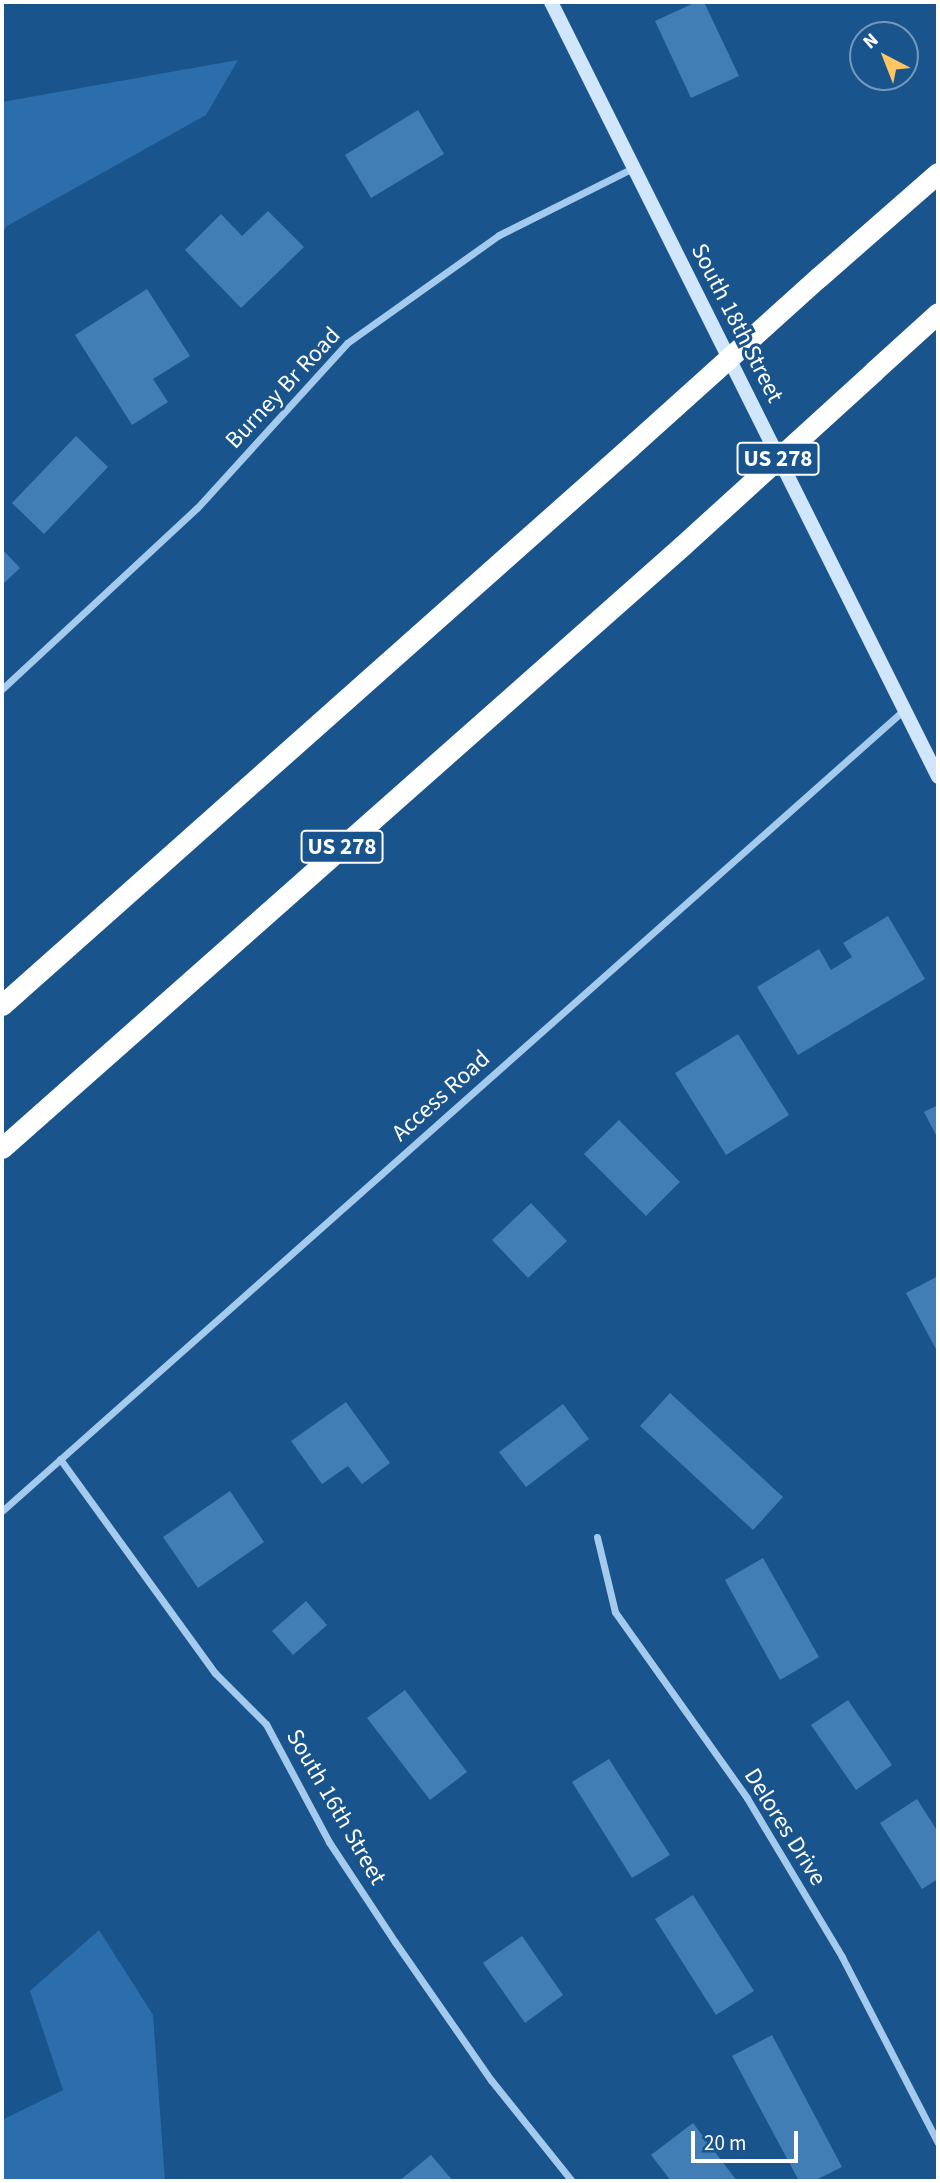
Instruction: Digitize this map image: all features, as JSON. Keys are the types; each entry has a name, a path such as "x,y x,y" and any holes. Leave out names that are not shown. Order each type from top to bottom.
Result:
{"highway":[{"path":"2,1005 938,173"},
{"name":"US 278","path":"2,1148 682,546 938,313"},
{"path":"881,365 938,333"}],"street":[{"name":"South 18th Street","path":"551,2 938,777"},
{"name":"Burney Br Road","path":"2,689 197,508 347,343 499,235 633,168"},
{"name":"Access Road","path":"2,1511 906,709"},
{"name":"South 16th Street","path":"60,1459 215,1673 266,1724 329,1842 388,1931 491,2080 572,2181"},
{"name":"Delores Drive","path":"597,1538 615,1612 747,1798 842,1957 938,2143"}],"shaded area":[{"path":"238,60 206,115 7,226 2,233 2,102"},
{"path":"99,1930 153,2015 165,2181 2,2181 2,2120 63,2090 30,1991"}],"building":[{"path":"696,2 704,2 739,76 691,98 655,21"},
{"path":"418,110 444,154 371,198 345,155"},
{"path":"268,211 304,247 241,308 185,250 221,214 242,236"},
{"path":"147,289 190,356 153,379 168,402 132,425 75,335"},
{"path":"76,436 108,467 44,534 12,503"},
{"path":"2,549 20,568 2,585"},
{"path":"888,916 925,979 798,1055 757,987 819,949 831,970 852,957 843,943"},
{"path":"738,1034 789,1115 726,1155 675,1073"},
{"path":"938,1105 938,1139 924,1112"},
{"path":"619,1120 680,1182 646,1216 584,1154"},
{"path":"531,1203 567,1241 528,1278 492,1240"},
{"path":"938,1276 938,1353 906,1293"},
{"path":"670,1393 783,1497 753,1530 640,1426"},
{"path":"346,1402 390,1463 362,1484 348,1466 322,1484 291,1441"},
{"path":"563,1404 589,1439 526,1487 499,1452"},
{"path":"230,1491 264,1542 198,1588 163,1537"},
{"path":"763,1558 819,1657 780,1680 725,1580"},
{"path":"306,1601 327,1625 293,1655 272,1631"},
{"path":"405,1690 467,1772 430,1800 367,1718"},
{"path":"848,1700 892,1765 856,1790 811,1725"},
{"path":"609,1759 670,1855 632,1878 572,1782"},
{"path":"917,1799 938,1832 938,1879 922,1889 880,1823"},
{"path":"693,1895 754,1991 716,2015 655,1919"},
{"path":"522,1936 563,1995 525,2023 483,1963"},
{"path":"772,2035 842,2167 814,2181 799,2181 732,2056"},
{"path":"693,2123 737,2181 671,2181 651,2155"},
{"path":"431,2155 453,2181 399,2181"}]}
